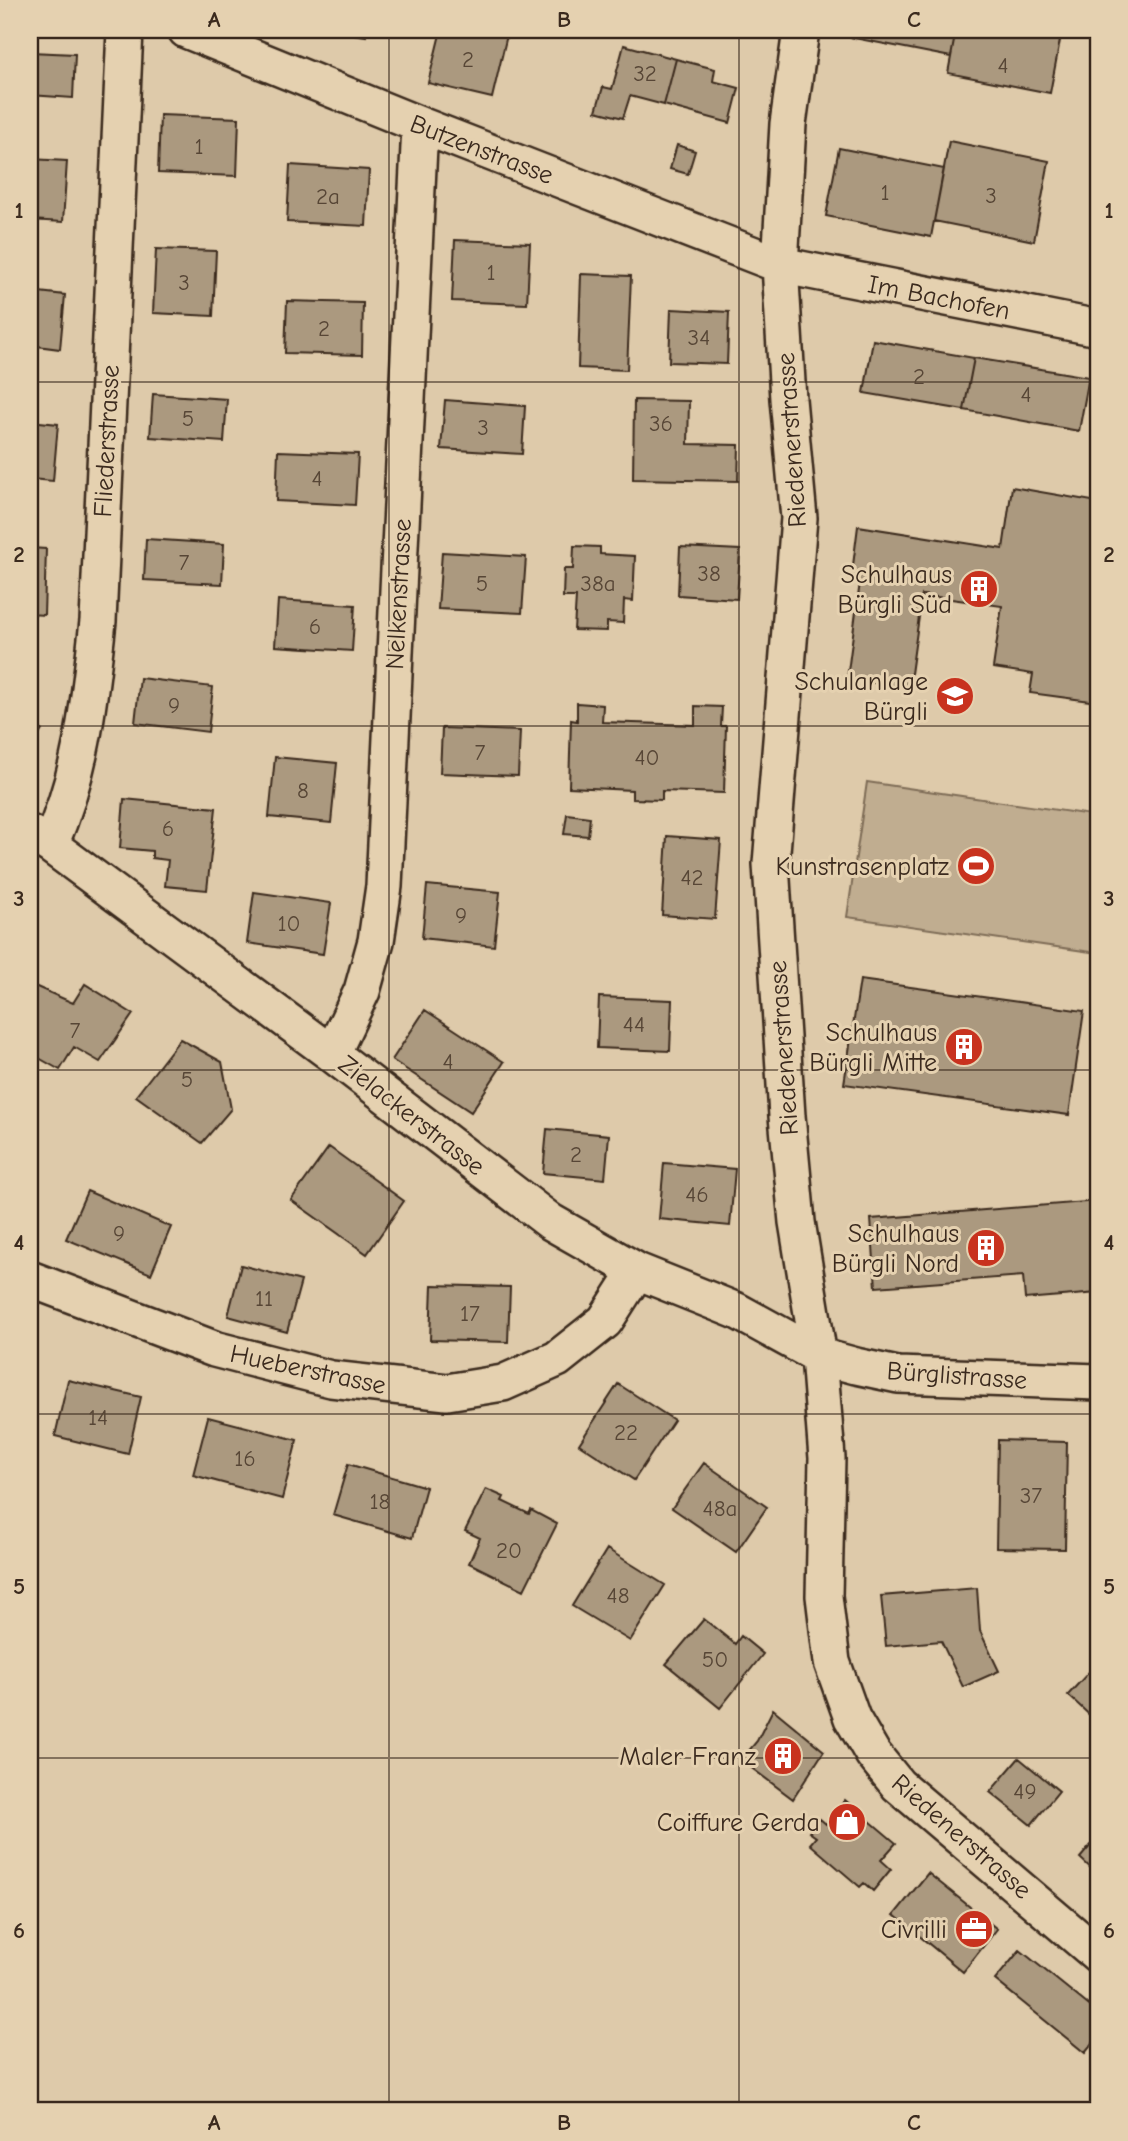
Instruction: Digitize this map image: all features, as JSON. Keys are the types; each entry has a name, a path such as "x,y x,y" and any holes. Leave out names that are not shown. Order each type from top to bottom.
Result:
{"street":[{"name":"Fliederstrasse","path":"40,839 66,807 79,762 89,708 98,621 125,30"},
{"name":"Butzenstrasse","path":"186,30 420,125 780,265"},
{"name":"Riedenerstrasse","path":"801,30 788,124 780,265 799,518 771,864 788,1129 797,1222 818,1356 827,1458 824,1596 832,1661 852,1718 873,1754 898,1785 1098,1955"},
{"name":"Nelkenstrasse","path":"332,1054 362,990 376,941 384,886 420,125"},
{"name":"Im Bachofen","path":"780,265 1098,328"},
{"name":"Zielackerstrasse","path":"40,839 332,1054 551,1223 637,1271 737,1311 818,1356"},
{"name":"Hueberstrasse","path":"30,1279 215,1349 331,1379 447,1392 503,1383 557,1359 605,1321 637,1271"},
{"name":"Bürglistrasse","path":"818,1356 898,1375 1098,1382"}],"shaded area":[{"name":"Kunstrasenplatz","path":"867,782 1098,816 1098,953 847,917"}],"building":[{"path":"330,30 367,30 366,36"},
{"path":"441,30 485,30 507,35 492,98 428,83"},
{"path":"845,30 956,30 951,57 844,36"},
{"path":"956,30 1062,30 1050,93 948,73"},
{"path":"624,45 676,59 664,105 630,96 623,118 596,111 603,87 612,89"},
{"path":"30,52 75,54 73,98 30,95"},
{"path":"676,59 715,69 713,81 739,88 730,123 664,105"},
{"path":"160,115 239,118 237,176 158,173"},
{"path":"949,141 1049,161 1034,241 934,221"},
{"path":"677,145 695,151 688,174 670,169"},
{"path":"839,148 944,169 931,237 826,216"},
{"path":"30,159 67,161 63,222 30,220"},
{"path":"290,165 369,170 366,226 287,222"},
{"path":"455,240 530,243 527,304 452,301"},
{"path":"156,249 216,251 213,316 153,313"},
{"path":"581,274 631,276 627,370 578,368"},
{"path":"30,291 65,295 60,349 30,345"},
{"path":"287,301 363,303 362,355 285,353"},
{"path":"671,309 729,312 727,364 669,362"},
{"path":"873,340 974,358 964,410 864,393"},
{"path":"974,358 1089,377 1079,431 964,410"},
{"path":"153,394 227,399 224,442 150,437"},
{"path":"445,400 525,406 522,454 441,449"},
{"path":"634,400 689,401 688,444 739,445 738,481 633,479"},
{"path":"30,421 58,424 53,481 30,479"},
{"path":"278,451 358,454 355,505 276,501"},
{"name":"Schulhaus Bürgli Süd","path":"1012,487 1098,502 1098,702 1030,693 1033,674 993,668 1002,606 922,595 909,688 847,679 860,582 851,581 858,526 1003,549"},
{"path":"146,539 224,544 222,584 144,580"},
{"path":"574,546 600,547 600,554 635,556 633,601 624,600 623,623 607,622 607,631 574,630 576,597 563,597 564,569 573,569"},
{"path":"680,547 740,550 737,599 678,595"},
{"path":"30,548 46,549 44,615 30,614"},
{"path":"442,552 526,557 522,613 438,609"},
{"path":"278,600 355,605 352,651 275,646"},
{"path":"140,678 213,687 208,732 135,723"},
{"path":"577,703 603,705 602,722 695,725 695,706 722,707 721,726 726,726 724,793 662,791 662,800 632,799 632,790 569,787 571,720 577,721"},
{"path":"30,722 42,730 30,749"},
{"path":"442,728 520,731 518,776 440,773"},
{"path":"275,757 337,763 331,823 269,817"},
{"path":"124,799 216,808 207,890 165,886 168,860 152,858 152,851 120,848"},
{"path":"567,814 590,817 588,836 564,834"},
{"path":"667,836 721,840 715,919 662,915"},
{"path":"427,885 500,892 494,946 422,938"},
{"path":"254,892 331,903 323,954 247,943"},
{"name":"Schulhaus Bürgli Mitte","path":"860,980 1084,1011 1069,1115 844,1084"},
{"path":"30,984 73,1003 85,984 133,1014 100,1062 74,1047 60,1070 30,1053"},
{"path":"599,997 672,1000 670,1051 597,1048"},
{"path":"425,1010 504,1062 471,1112 392,1060"},
{"path":"180,1039 222,1062 231,1109 202,1143 136,1096"},
{"path":"547,1129 609,1135 605,1179 543,1173"},
{"path":"329,1147 404,1201 367,1254 291,1200"},
{"path":"664,1163 735,1169 730,1226 659,1219"},
{"path":"87,1191 171,1227 151,1274 66,1239"},
{"name":"Schulhaus Bürgli Nord","path":"1098,1201 1098,1293 1025,1299 1023,1276 876,1287 871,1219"},
{"path":"241,1265 301,1281 287,1332 228,1316"},
{"path":"432,1285 510,1287 508,1342 430,1340"},
{"path":"68,1380 141,1397 128,1454 55,1436"},
{"path":"618,1384 674,1420 634,1480 579,1444"},
{"path":"208,1417 297,1440 282,1499 193,1475"},
{"path":"998,1440 1067,1442 1065,1549 996,1548"},
{"path":"704,1463 767,1507 736,1552 672,1508"},
{"path":"348,1464 426,1487 412,1538 333,1515"},
{"path":"486,1489 504,1497 502,1501 529,1514 531,1510 557,1524 524,1590 469,1563 480,1538 465,1531"},
{"path":"607,1549 665,1585 630,1641 572,1606"},
{"path":"977,1588 980,1631 999,1671 963,1687 941,1641 886,1646 881,1596"},
{"path":"704,1619 735,1644 741,1636 763,1654 720,1708 666,1664"},
{"path":"1098,1662 1098,1723 1068,1695"},
{"name":"Maler Franz","path":"773,1709 824,1751 793,1799 741,1760 757,1741"},
{"path":"1019,1758 1059,1791 1031,1825 990,1792"},
{"path":"845,1800 896,1843 881,1860 891,1869 873,1891 864,1883 860,1887 810,1844 816,1837 809,1832 820,1819 826,1824"},
{"path":"1098,1837 1098,1875 1080,1858"},
{"path":"928,1873 997,1929 963,1972 894,1915"},
{"path":"1020,1950 1098,2013 1098,2037 1085,2053 995,1980"}],"place":[{"name":"Schulhaus Bürgli Süd","path":"979,589"},
{"name":"Schulanlage Bürgli","path":"955,696"},
{"name":"Kunstrasenplatz","path":"976,866"},
{"name":"Schulhaus Bürgli Mitte","path":"964,1047"},
{"name":"Schulhaus Bürgli Nord","path":"986,1248"},
{"name":"Maler Franz","path":"783,1756"},
{"name":"Coiffure Gerda","path":"847,1822"},
{"name":"Civrilli","path":"974,1929"}]}
